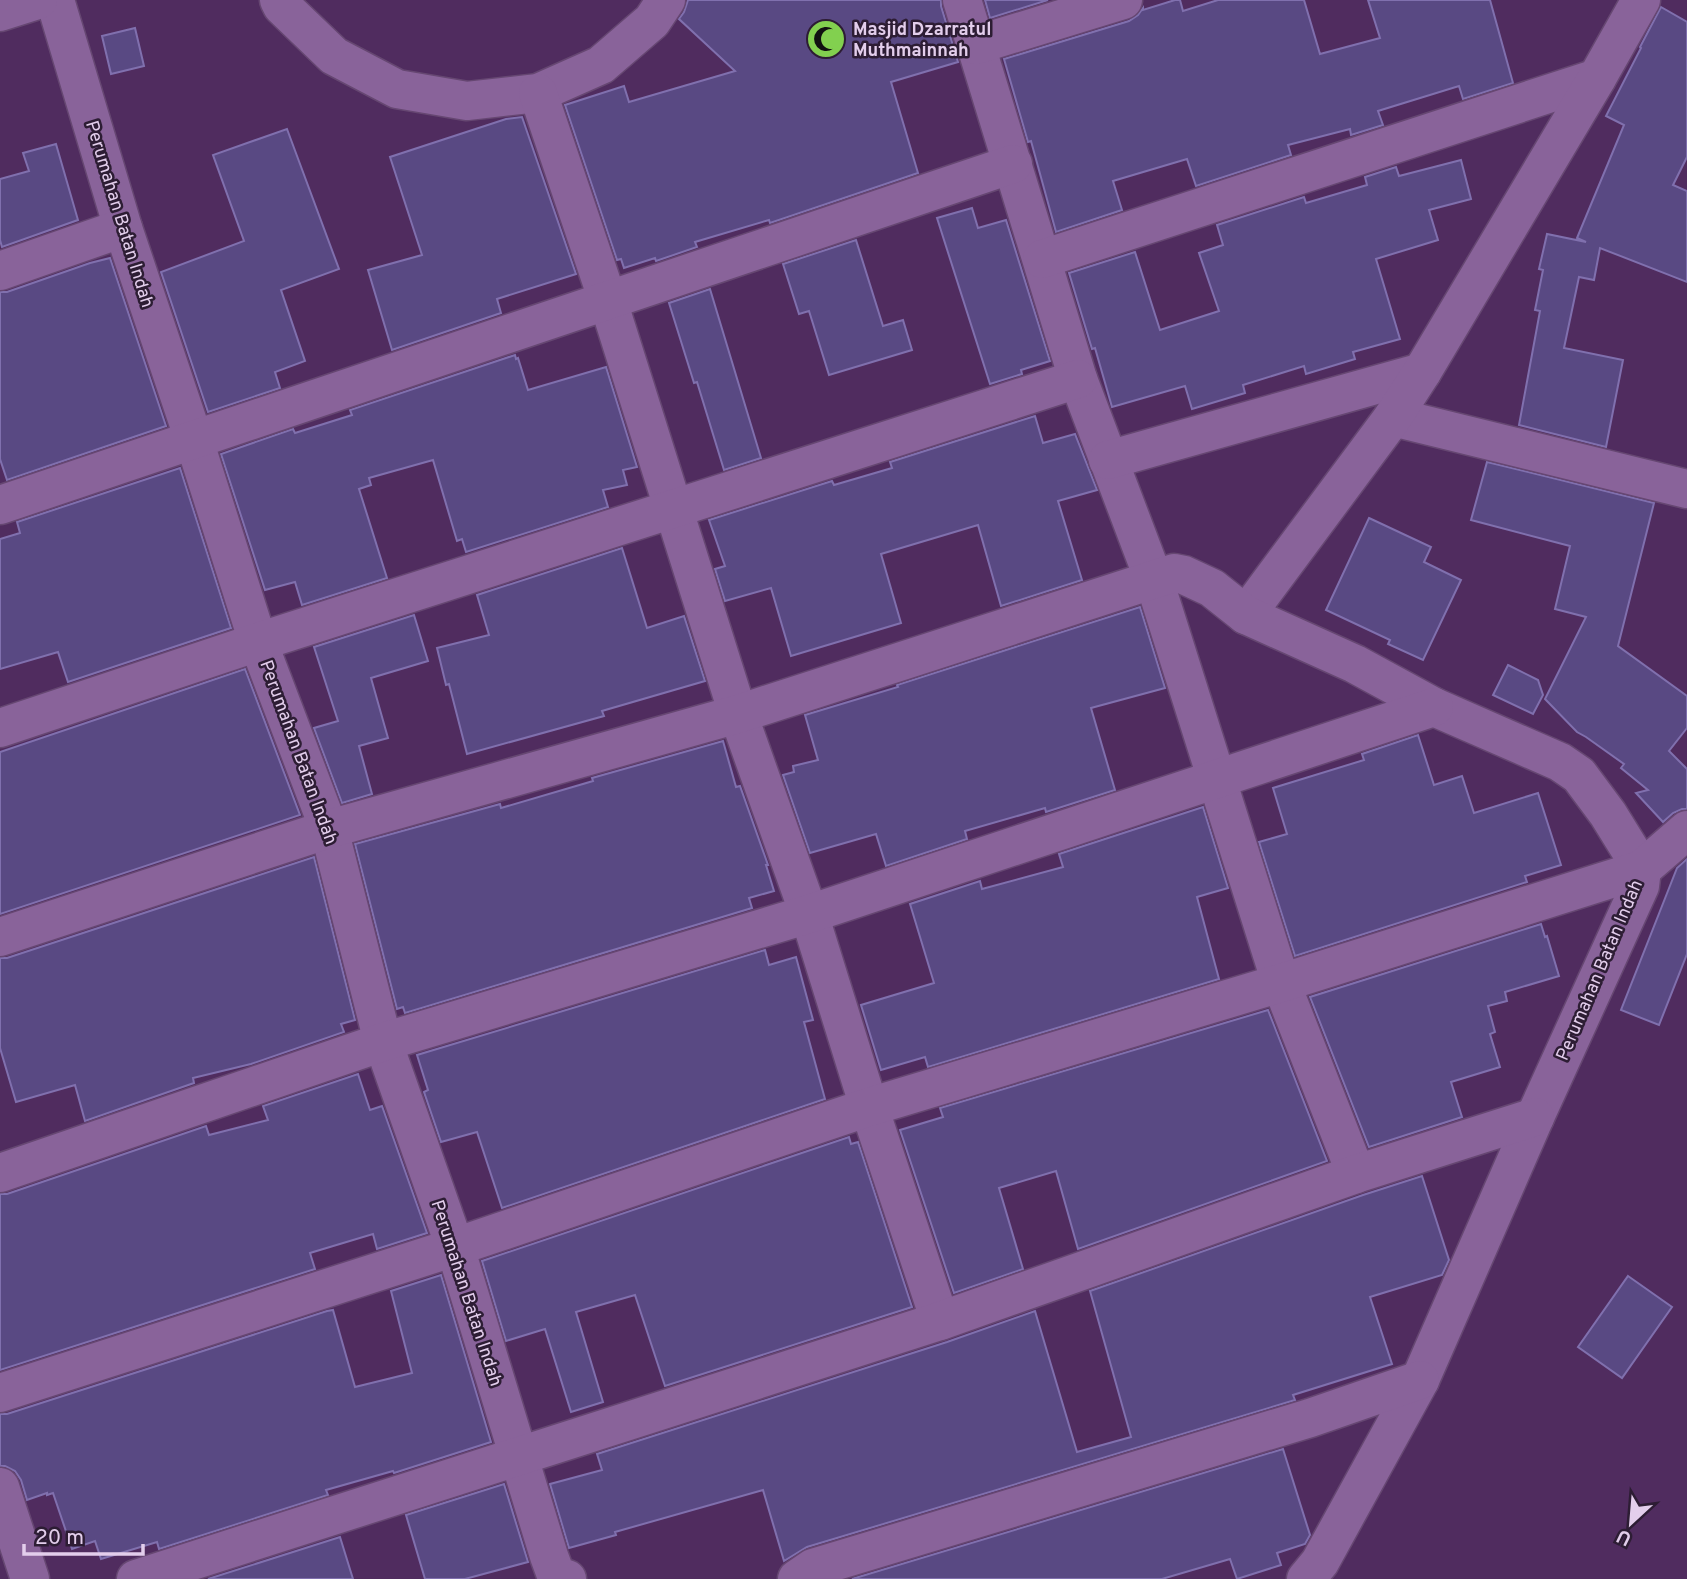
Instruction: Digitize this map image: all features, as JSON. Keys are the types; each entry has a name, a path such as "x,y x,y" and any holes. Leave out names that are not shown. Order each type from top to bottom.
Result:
{"street":[{"path":"0,12 38,0"},
{"name":"Perumahan Batan Indah","path":"55,0 123,228 258,642 329,830 383,1042 455,1247 549,1556 556,1575 567,1579"},
{"path":"279,0 334,56 397,89 467,101 538,93 601,65 653,20 666,0"},
{"path":"962,0 1078,379 1108,460 1164,577 1216,780 1281,984 1356,1174"},
{"path":"976,45 1123,0"},
{"path":"1247,615 1422,372 1598,78 1641,0"},
{"path":"1042,259 1598,78"},
{"path":"538,93 608,301 738,714 809,914 940,1321"},
{"path":"0,505 1013,164"},
{"path":"0,271 123,228"},
{"path":"1108,460 1422,372"},
{"path":"0,728 258,642 1078,379"},
{"path":"1392,417 1687,489"},
{"name":"Perumahan Batan Indah","path":"1164,577 1184,575 1212,588 1247,615 1355,664 1434,707 1560,762 1579,775 1608,814 1642,869 1640,886 1420,1380 1320,1562 1306,1579"},
{"path":"0,937 329,830 738,714 1164,577"},
{"path":"0,1173 383,1042 809,914 1434,707"},
{"path":"0,1393 455,1247 869,1107 1281,984 1642,869 1687,831"},
{"path":"136,1579 940,1321 1356,1174 1535,1117"},
{"path":"797,1579 813,1568 1310,1418 1420,1380"},
{"path":"0,1487 30,1579"}],"building":[{"path":"688,0 941,0 958,62 891,82 918,173 770,223 769,220 695,242 697,247 656,261 655,258 624,268 621,259 617,260 565,105 624,86 629,102 735,71 679,19"},
{"path":"985,0 1048,0 990,18"},
{"path":"1180,0 1183,11 1218,0 1304,0 1320,54 1380,38 1368,0 1490,0 1513,83 1463,99 1459,86 1378,111 1383,125 1351,135 1350,129 1288,145 1291,155 1196,186 1187,159 1113,181 1122,210 1056,232 1031,141 1028,142 1004,59 1129,21 1143,8"},
{"path":"1661,7 1687,22 1687,157 1673,185 1687,191 1687,282 1600,248 1594,280 1579,277 1564,348 1623,360 1606,447 1519,425 1540,311 1535,310 1543,270 1539,269 1547,234 1586,242 1577,238 1624,125 1606,116"},
{"path":"135,28 144,66 111,74 102,36"},
{"path":"522,117 576,274 497,299 501,313 392,350 368,270 422,255 390,157 506,119"},
{"path":"287,129 339,269 281,290 305,361 275,372 280,388 208,412 161,272 244,241 213,155"},
{"path":"56,144 78,220 2,247 0,179 29,171 23,153"},
{"path":"1461,160 1471,199 1429,210 1438,240 1376,259 1400,339 1353,352 1355,359 1306,374 1304,366 1243,385 1245,393 1192,409 1185,386 1112,407 1069,273 1135,252 1160,330 1219,311 1199,253 1223,245 1217,225 1304,197 1306,203 1367,185 1365,177 1396,167 1399,176"},
{"path":"972,208 978,228 1006,220 1050,361 1021,370 1022,374 990,384 937,218"},
{"path":"856,240 883,326 903,320 912,350 829,375 809,311 799,314 783,264"},
{"path":"110,258 166,426 7,480 0,459 0,292"},
{"path":"710,289 761,458 724,470 669,303"},
{"path":"515,355 528,390 606,367 637,467 623,470 627,485 603,490 608,507 466,552 462,539 457,541 433,460 369,478 371,485 359,489 387,578 302,605 295,582 265,590 221,454 293,429 295,433 352,415 350,410"},
{"path":"1035,416 1043,443 1075,434 1097,490 1058,501 1082,580 1001,606 978,525 881,554 901,623 791,656 771,588 725,601 715,569 725,566 709,520 832,481 834,485 892,468 890,462"},
{"path":"1487,462 1654,503 1618,646 1687,696 1687,728 1669,751 1687,769 1687,809 1673,813 1663,822 1636,793 1648,790 1621,768 1624,764 1577,732 1545,699 1586,617 1555,609 1570,546 1471,520"},
{"path":"180,468 231,628 68,682 58,652 0,669 0,539 20,533 17,522"},
{"path":"1369,518 1431,547 1424,562 1461,580 1423,660 1388,644 1390,640 1326,610"},
{"path":"622,548 647,628 684,616 705,681 602,711 604,716 467,754 437,648 489,635 477,595"},
{"path":"1140,607 1165,688 1091,708 1115,790 1046,812 1045,808 965,831 967,839 886,866 876,834 810,853 783,775 794,772 793,766 818,760 805,715"},
{"path":"414,615 428,661 371,678 388,738 359,746 372,794 342,803 314,728 338,721 314,647"},
{"path":"1508,665 1538,680 1543,695 1533,714 1493,695"},
{"path":"245,669 300,815 0,914 0,752"},
{"path":"1418,735 1434,785 1462,776 1474,813 1538,793 1561,865 1525,876 1527,882 1295,956 1259,842 1287,834 1273,788 1364,760 1362,754"},
{"path":"723,741 736,787 740,786 768,865 774,891 749,898 752,908 405,1013 403,1007 397,1009 355,844 500,804 501,808 593,781 592,778"},
{"path":"1203,807 1228,888 1197,897 1219,979 928,1067 925,1057 881,1070 861,1005 934,983 910,904 980,881 982,889 1063,867 1059,854"},
{"path":"314,857 355,1020 341,1024 344,1032 251,1064 193,1078 194,1083 85,1121 75,1085 16,1102 0,1048 0,958 7,958"},
{"path":"1687,859 1687,954 1659,1025 1621,1010 1677,868"},
{"path":"1541,924 1559,976 1505,992 1507,1001 1488,1006 1495,1032 1490,1034 1500,1067 1451,1082 1462,1117 1369,1147 1310,997"},
{"path":"765,950 769,965 796,957 813,1020 804,1022 825,1099 502,1208 477,1132 441,1142 424,1092 428,1090 417,1055"},
{"path":"1268,1010 1327,1161 1078,1249 1056,1171 999,1188 1023,1269 954,1293 900,1130 943,1117 940,1108"},
{"path":"358,1074 370,1110 382,1106 427,1233 377,1249 373,1234 310,1253 315,1269 0,1370 0,1194 7,1194 206,1126 209,1135 268,1120 263,1106"},
{"path":"849,1137 851,1144 858,1142 912,1307 665,1386 635,1295 576,1312 603,1402 571,1412 545,1329 506,1341 482,1261"},
{"path":"1422,1176 1449,1260 1442,1275 1370,1297 1392,1364 1293,1395 1295,1400 807,1547 784,1561 763,1490 615,1532 616,1535 569,1548 550,1484 602,1470 597,1454 947,1342 1035,1311 1077,1452 1131,1437 1090,1291"},
{"path":"441,1275 491,1442 394,1473 393,1471 326,1490 328,1495 159,1549 157,1542 101,1559 95,1541 72,1549 53,1493 27,1500 21,1480 15,1471 0,1466 0,1414 7,1414 327,1311 333,1310 355,1387 412,1373 391,1291"},
{"path":"1628,1276 1672,1307 1622,1378 1578,1347"},
{"path":"1283,1449 1310,1535 1305,1544 1277,1553 1281,1565 1237,1579 1230,1559 1162,1579 852,1579"},
{"path":"504,1484 528,1562 465,1579 425,1579 406,1515"},
{"path":"340,1537 353,1579 208,1579"}],"place":[{"name":"Masjid Dzarratul Muthmainnah","path":"826,39"}]}
